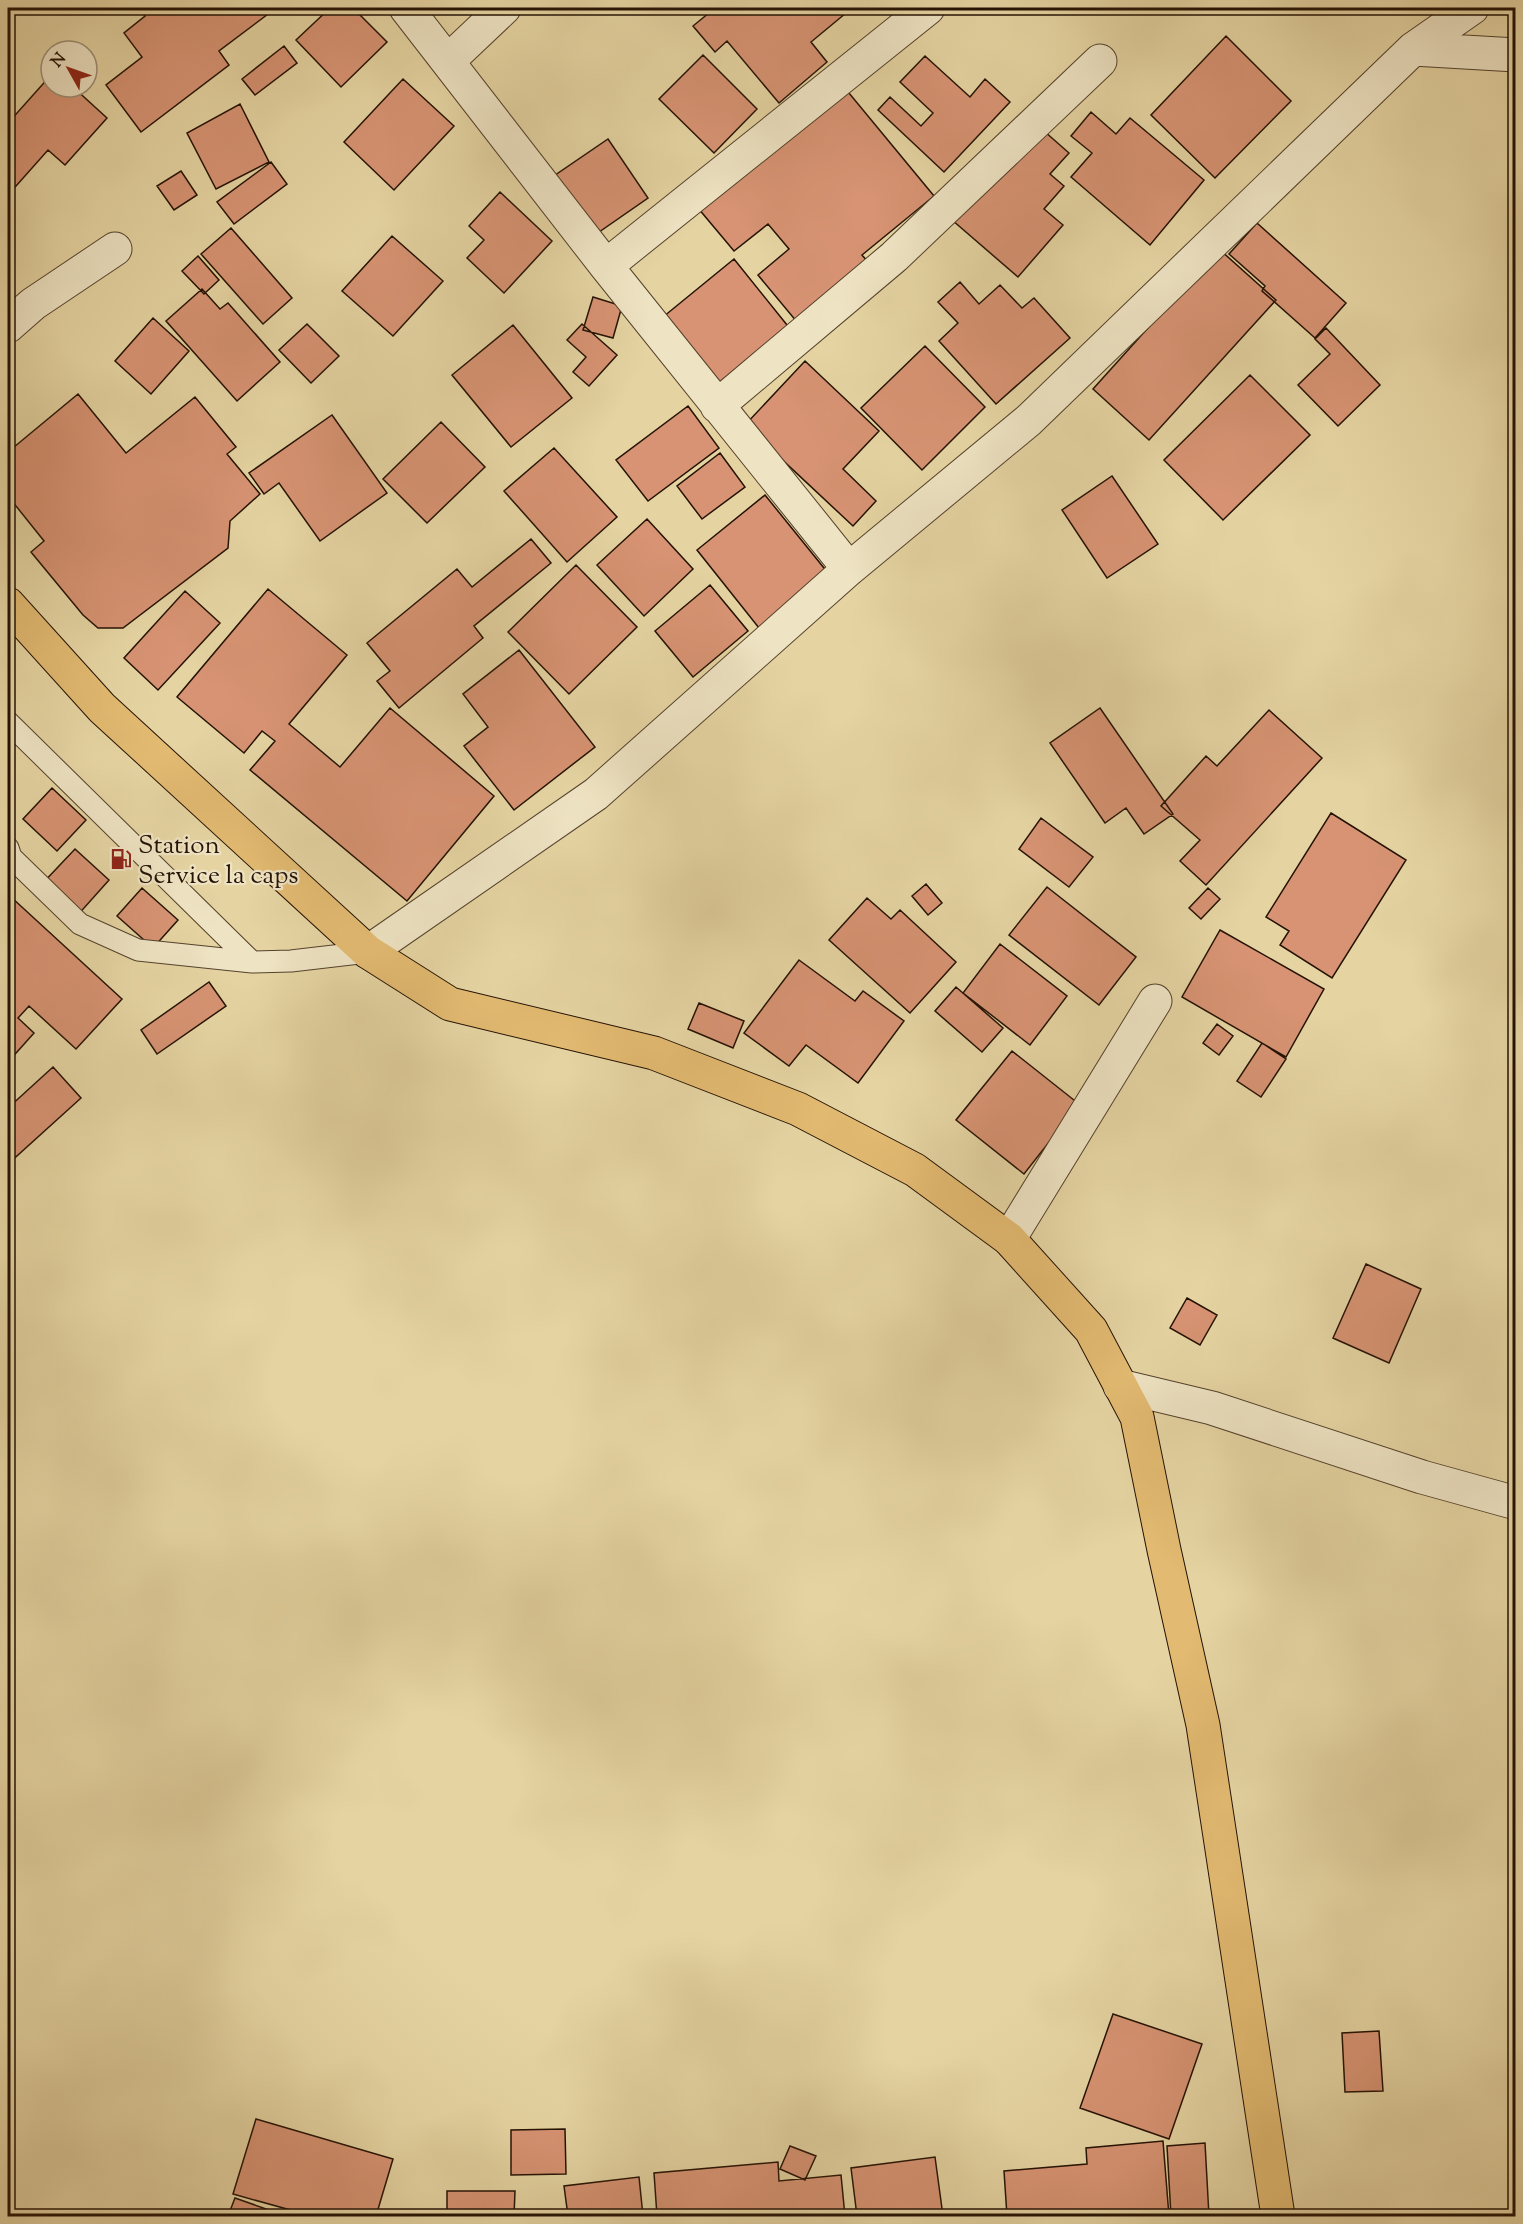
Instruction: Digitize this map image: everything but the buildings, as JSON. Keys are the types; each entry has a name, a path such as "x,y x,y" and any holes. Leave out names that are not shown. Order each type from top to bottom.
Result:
{"main road":[{"path":"8,604 102,708 368,952 450,1004 654,1053 798,1109 915,1170 1009,1239 1091,1330 1137,1417 1203,1725 1278,2217"}],"street":[{"path":"406,8 606,266 849,569"},
{"path":"448,60 504,8"},
{"path":"606,266 928,8"},
{"path":"368,952 596,794 849,569 1029,420 1413,49 1472,8"},
{"path":"1413,49 1515,54"},
{"path":"717,406 894,257 1100,61"},
{"path":"8,326 33,304 115,249"},
{"path":"1009,1239 1155,1001"},
{"path":"1120,1386 1212,1408 1422,1478 1515,1503"}],"lane":[{"path":"8,722 252,962"},
{"path":"8,848 11,857 80,924 138,950 252,962 291,961 368,952"}],"place":[{"name":"Station Service la caps","path":"121,859"}]}
